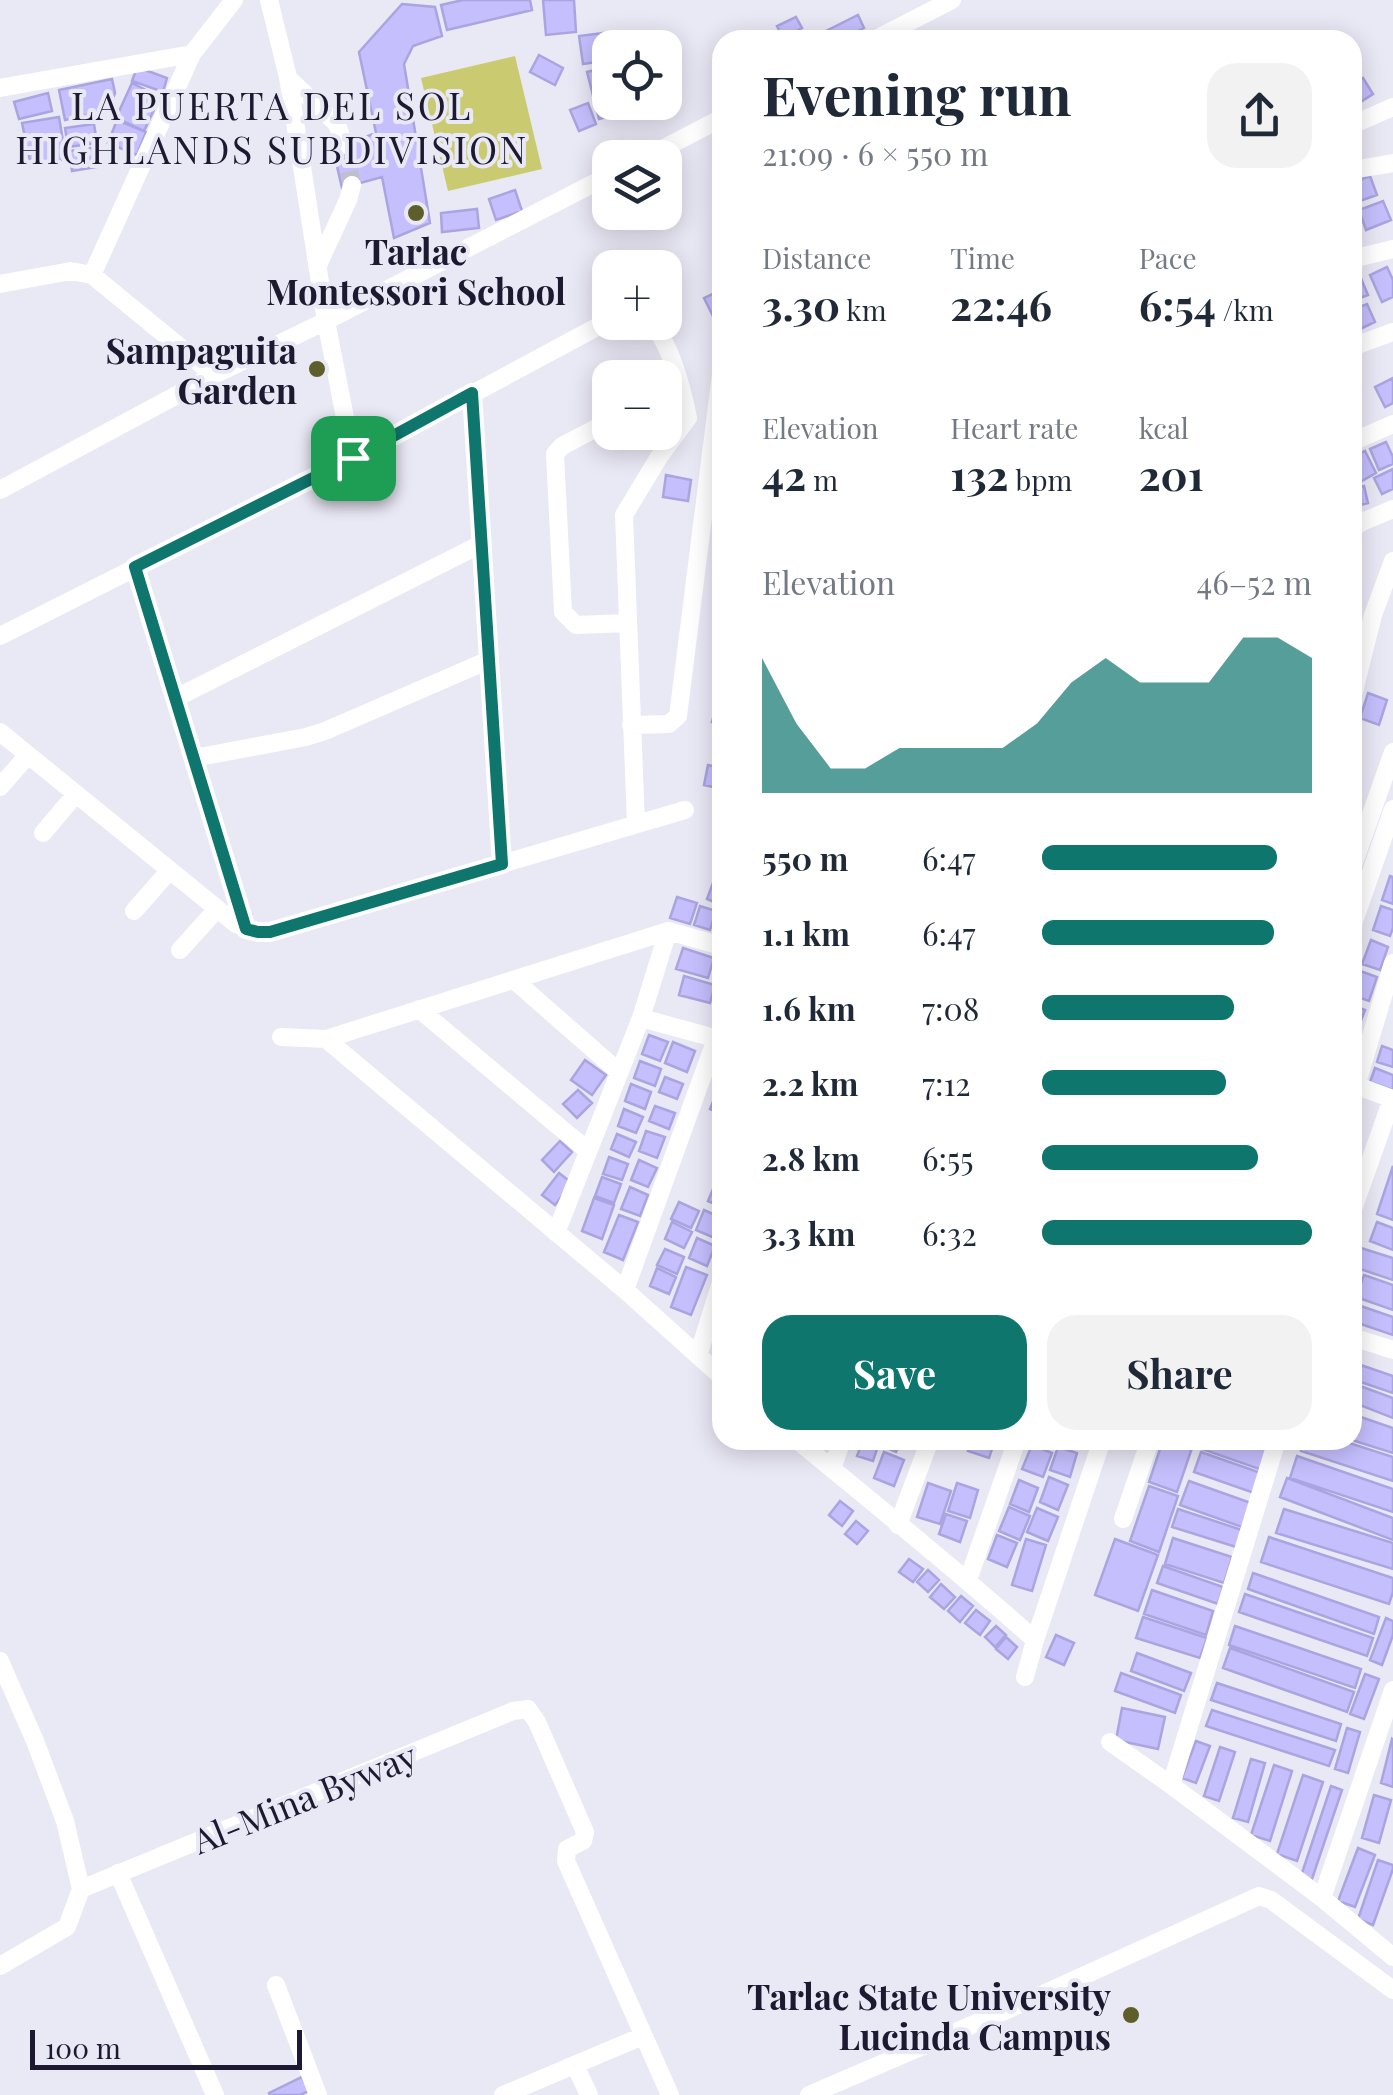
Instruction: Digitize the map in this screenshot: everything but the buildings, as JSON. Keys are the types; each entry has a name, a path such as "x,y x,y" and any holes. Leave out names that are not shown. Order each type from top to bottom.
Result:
{"street":[{"path":"92,275 192,54 234,0"},
{"path":"268,0 288,77 326,320 353,458"},
{"path":"894,30 952,0"},
{"path":"0,88 192,54"},
{"path":"288,77 337,124 344,145"},
{"path":"1362,121 1393,107"},
{"path":"679,140 712,123"},
{"path":"1362,168 1393,162"},
{"path":"0,490 214,375 592,184"},
{"path":"318,266 352,185"},
{"path":"1362,257 1393,249"},
{"path":"0,284 71,271 92,275 214,375"},
{"path":"1,632 353,458 592,330"},
{"path":"1362,343 1393,332"},
{"path":"472,393 502,864"},
{"path":"682,406 688,418"},
{"path":"688,418 712,418"},
{"path":"636,824 624,515 688,418"},
{"path":"1362,438 1393,424"},
{"path":"592,430 555,454 563,612 576,625 628,623"},
{"path":"631,725 669,724 678,716 712,446"},
{"path":"1362,522 1393,509"},
{"path":"176,698 482,544"},
{"path":"1362,659 1393,561"},
{"path":"135,567 246,929"},
{"path":"1362,612 1373,615"},
{"path":"194,758 306,737 489,660"},
{"path":"0,732 236,924 258,932 270,932 685,810"},
{"path":"1362,840 1393,752"},
{"path":"0,787 28,754"},
{"path":"43,833 76,794"},
{"path":"1362,898 1393,810"},
{"path":"134,911 170,870"},
{"path":"180,950 217,909"},
{"path":"281,1037 326,1039 668,931 712,943"},
{"path":"556,1233 620,1072 668,931"},
{"path":"1362,1068 1385,1020 1393,963"},
{"path":"514,980 620,1072"},
{"path":"419,1010 588,1151"},
{"path":"640,1018 712,1038"},
{"path":"326,1039 625,1290 712,1368"},
{"path":"625,1290 712,1059"},
{"path":"1362,1088 1393,1099 1362,1184"},
{"path":"698,1356 712,1311"},
{"path":"1362,1340 1393,1350"},
{"path":"809,1450 1035,1640"},
{"path":"832,1469 839,1450"},
{"path":"898,1526 926,1450"},
{"path":"968,1580 1014,1450"},
{"path":"1025,1676 1099,1450"},
{"path":"1123,1519 1147,1450"},
{"path":"1171,1786 1275,1450"},
{"path":"0,1662 65,1821 81,1889 67,1927 0,1966"},
{"path":"1322,1898 1393,1690"},
{"name":"Al-Mina Byway","path":"81,1889 512,1711 528,1709 586,1832 582,1841 568,1849 566,1861 643,2036"},
{"path":"1110,1742 1322,1898 1393,1957"},
{"path":"118,1873 214,2095"},
{"path":"810,2095 1259,1896 1270,1900 1393,1990"},
{"path":"276,1985 318,2095"},
{"path":"509,2094 643,2036 670,2095"},
{"path":"576,2066 589,2095"}],"shaded area":[{"path":"515,56 542,169 448,191 421,78"}],"tunnel":[{"path":"344,145 352,185"}],"place":[{"name":"Tarlac Montessori School","path":"416,213"},
{"name":"Sampaguita Garden","path":"317,369"},
{"name":"Tarlac State University Lucinda Campus","path":"1131,2015"}],"district":[{"name":"LA PUERTA DEL SOL HIGHLANDS SUBDIVISION","path":"272,126"}],"route":[{"path":"472,393 502,864 270,932 258,932 246,929 135,567 353,458 472,393"}]}
